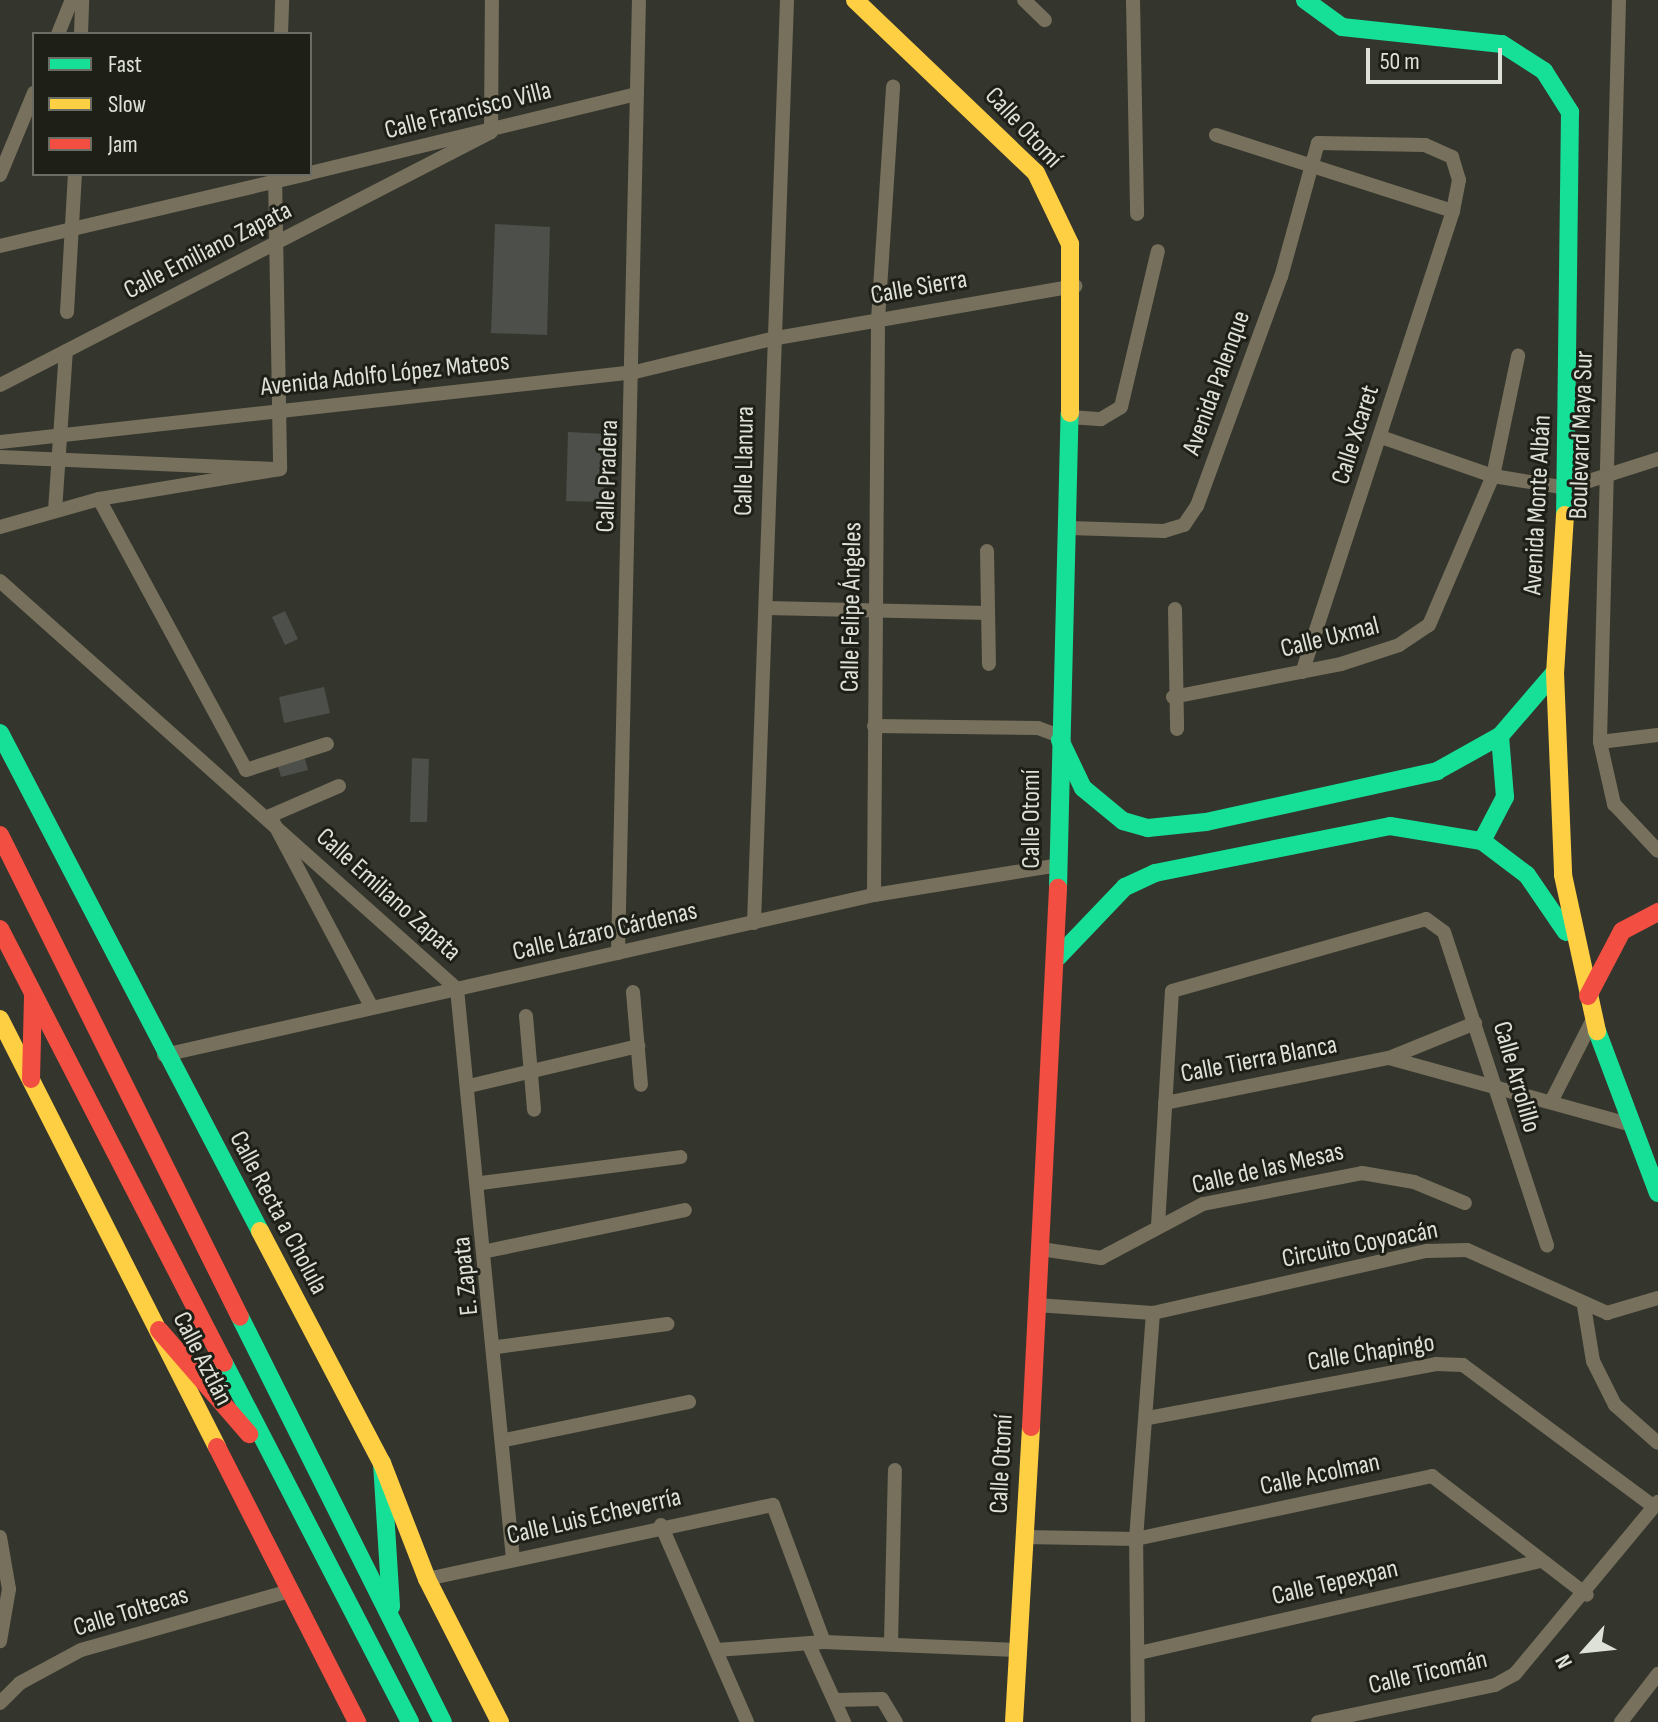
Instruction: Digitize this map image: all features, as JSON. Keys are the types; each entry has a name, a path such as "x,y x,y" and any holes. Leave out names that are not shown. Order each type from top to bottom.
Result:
{"street":[{"path":"59,32 72,0"},
{"path":"81,32 82,0"},
{"path":"281,32 282,0"},
{"path":"491,132 492,0"},
{"name":"Calle Pradera","path":"618,953 635,372 639,0"},
{"name":"Calle Llanura","path":"754,923 767,608 771,339 787,0"},
{"path":"1024,0 1045,20"},
{"path":"1133,0 1137,214"},
{"name":"Avenida Monte Albán","path":"1305,0 1329,24 1502,44 1558,88 1575,135 1567,488 1555,672 1572,942 1593,1019 1658,1193"},
{"name":"Boulevard Maya Sur","path":"1619,0 1600,742 1614,804 1658,851"},
{"name":"Calle Otomí","path":"863,3 1036,173 1070,244 1075,286 1069,528 1057,735 1058,957 1014,1722"},
{"name":"Calle Felipe Ángeles","path":"874,895 878,320 893,86"},
{"name":"Calle Francisco Villa","path":"312,173 637,94"},
{"path":"0,175 32,98"},
{"name":"Calle Emiliano Zapata","path":"0,385 491,132"},
{"path":"1216,135 1453,211"},
{"name":"Avenida Palenque","path":"1069,528 1164,531 1184,525 1197,506 1281,277 1318,143"},
{"name":"Calle Xcaret","path":"1302,672 1453,211 1459,172 1437,149 1318,143"},
{"path":"67,312 75,176"},
{"path":"275,178 280,469"},
{"name":"Calle Francisco Villa","path":"0,246 275,178"},
{"path":"1070,417 1112,417 1121,407 1158,251"},
{"name":"Calle Sierra","path":"771,339 1075,286"},
{"name":"Avenida Adolfo López Mateos","path":"0,442 635,372 771,339"},
{"path":"55,511 66,351"},
{"name":"Calle Uxmal","path":"1173,697 1302,672 1399,645 1429,625 1493,476 1518,356"},
{"path":"1381,437 1493,476 1567,488 1607,479 1658,459"},
{"path":"0,457 280,469"},
{"path":"0,527 99,499 280,469"},
{"path":"99,499 246,770 327,744"},
{"path":"987,551 989,664"},
{"name":"Calle Emiliano Zapata","path":"0,581 457,989"},
{"path":"767,608 876,613 988,613"},
{"path":"1175,609 1173,697 1177,729"},
{"path":"874,726 1038,728 1057,735 1083,788 1123,821 1148,828 1437,771 1500,736 1555,672"},
{"name":"Calle Recta a Cholula","path":"0,733 164,1055 382,1463 427,1579 500,1722"},
{"path":"1600,742 1658,735"},
{"path":"1482,841 1505,797 1500,736"},
{"path":"339,786 273,822 372,1008"},
{"path":"1058,957 1125,887 1183,864 1390,826 1450,830 1482,841 1527,875 1572,942"},
{"path":"0,835 443,1722"},
{"name":"Calle Lázaro Cárdenas","path":"164,1055 874,895 1059,865"},
{"path":"1588,996 1622,931 1658,912"},
{"name":"Calle Arrolillo","path":"1165,1103 1172,991 1438,921 1475,1023 1486,1079 1547,1246"},
{"path":"0,929 410,1722"},
{"name":"E. Zapata","path":"457,989 481,1183 513,1559"},
{"path":"633,992 641,1085"},
{"path":"31,1079 33,994"},
{"path":"526,1016 534,1110"},
{"name":"Calle Aztlán","path":"0,1019 357,1722"},
{"path":"1553,1098 1593,1019"},
{"name":"Calle Tierra Blanca","path":"1158,1226 1165,1103 1389,1058 1475,1023"},
{"path":"469,1086 638,1046"},
{"name":"Calle Tierra Blanca","path":"1389,1058 1486,1079 1632,1125"},
{"path":"481,1183 680,1157"},
{"name":"Calle de las Mesas","path":"1041,1249 1101,1258 1203,1204 1362,1173 1414,1182 1465,1203"},
{"path":"487,1251 685,1210"},
{"name":"Circuito Coyoacán","path":"1036,1305 1153,1313 1427,1251 1467,1250 1584,1306 1625,1312 1658,1298"},
{"path":"1584,1306 1593,1361 1615,1405 1658,1443"},
{"path":"1138,1722 1136,1539 1148,1418 1153,1313"},
{"path":"497,1347 667,1324"},
{"path":"159,1330 276,1465"},
{"name":"Calle Chapingo","path":"1148,1418 1436,1364 1463,1365 1656,1504"},
{"path":"505,1440 689,1402"},
{"path":"382,1463 391,1617"},
{"path":"891,1643 895,1470"},
{"name":"Calle Acolman","path":"1024,1537 1136,1539 1432,1476 1587,1595"},
{"name":"Calle Ticomán","path":"1318,1722 1495,1685 1515,1674 1587,1595 1656,1504"},
{"name":"Calle Luis Echeverría","path":"427,1579 661,1525 773,1505 824,1642"},
{"path":"661,1525 747,1722"},
{"path":"0,1537 9,1589 0,1641"},
{"name":"Calle Tepexpan","path":"1139,1653 1541,1561"},
{"name":"Calle Toltecas","path":"0,1703 20,1683 81,1650 289,1591"},
{"path":"717,1650 824,1642 1017,1650"},
{"path":"809,1645 844,1722"},
{"path":"374,1651 397,1722"},
{"path":"1621,1722 1658,1674"},
{"path":"835,1700 882,1699 896,1722"}],"building":[{"path":"495,224 550,227 547,335 491,333"},
{"path":"568,432 606,434 604,502 566,501"},
{"path":"285,611 298,639 285,645 272,617"},
{"path":"324,687 330,713 284,723 279,697"},
{"path":"304,756 308,770 281,777 277,763"},
{"path":"412,758 429,759 427,822 410,822"}],"traffic: fast":[{"path":"1305,0 1342,27 1502,44 1544,71 1570,112 1565,515"},
{"path":"1058,888 1070,413"},
{"path":"1060,740 1083,788 1123,821 1148,828 1206,822 1437,771 1500,736 1555,672"},
{"path":"0,733 260,1231"},
{"path":"1482,841 1505,797 1500,736"},
{"path":"1058,957 1125,887 1155,873 1390,826 1482,841 1527,875 1566,932"},
{"path":"1597,1031 1658,1193"},
{"path":"240,1317 443,1722"},
{"path":"224,1363 410,1722"},
{"path":"382,1463 391,1607"}],"traffic: slow":[{"path":"855,0 1036,173 1070,244 1070,413"},
{"path":"1565,515 1555,672 1563,875 1597,1031"},
{"path":"0,1019 217,1447"},
{"path":"260,1231 382,1463 427,1579 500,1722"},
{"path":"1014,1722 1031,1427"}],"traffic: jam":[{"path":"0,835 240,1317"},
{"path":"1031,1427 1058,888"},
{"path":"1588,996 1622,931 1658,912"},
{"path":"0,929 224,1363"},
{"path":"31,1079 33,997"},
{"path":"159,1330 249,1434"},
{"path":"217,1447 357,1722"}]}
